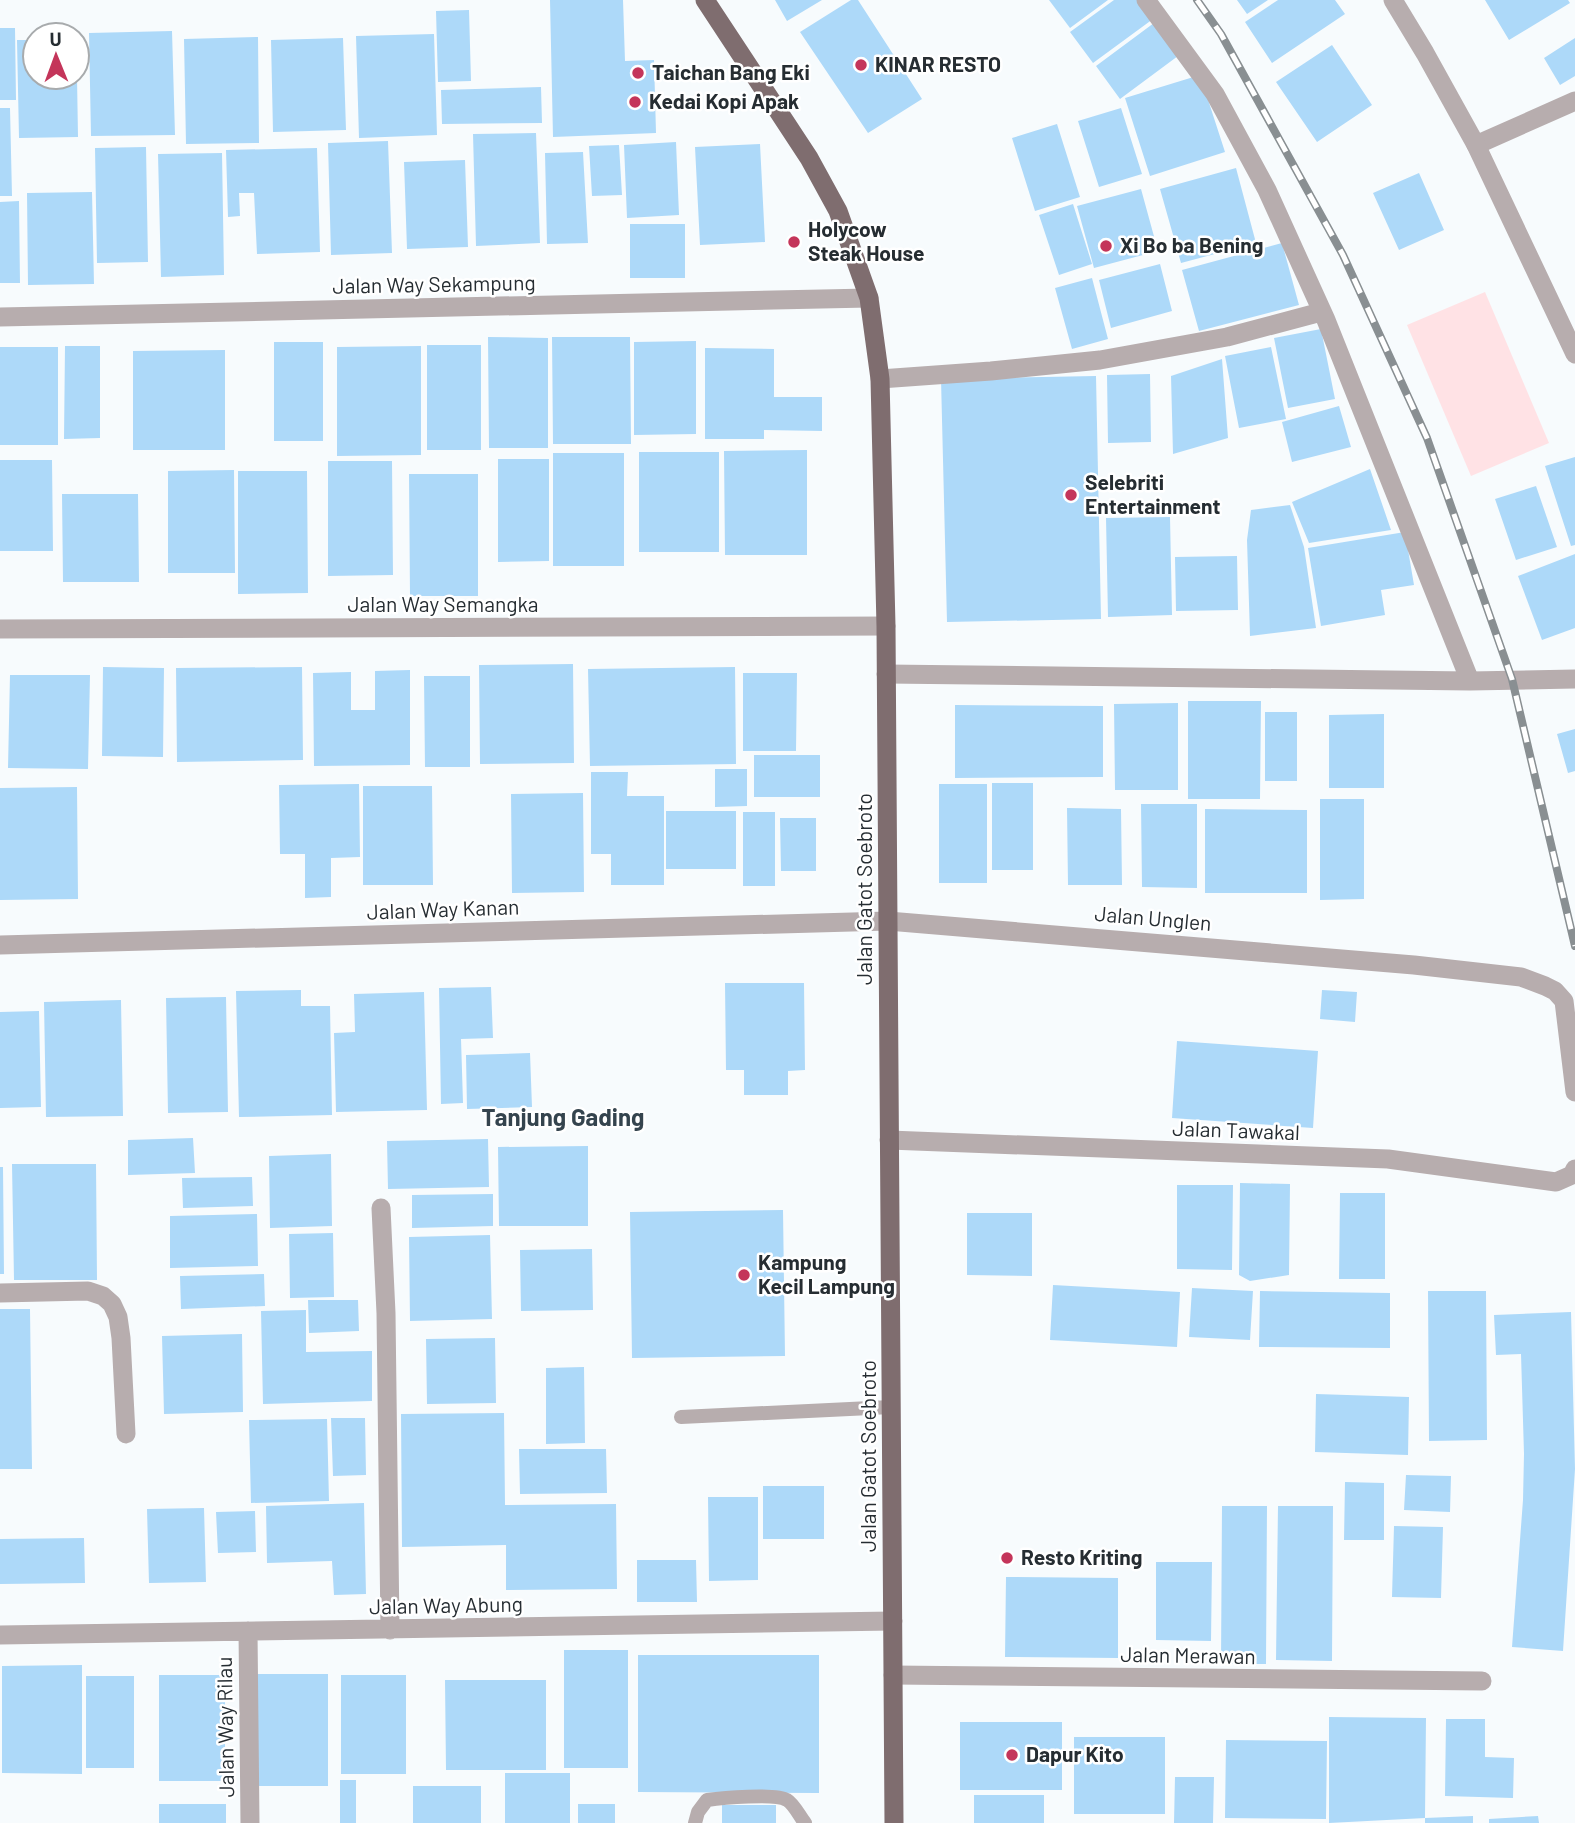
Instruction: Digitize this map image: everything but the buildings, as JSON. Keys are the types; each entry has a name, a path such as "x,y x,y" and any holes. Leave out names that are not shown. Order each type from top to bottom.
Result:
{"main road":[{"name":"Jalan Gatot Soebroto","path":"705,0 809,158 838,211 869,298 880,379 886,626 894,1823"}],"street":[{"path":"1146,0 1215,94 1268,190 1321,312 1471,681"},
{"path":"1393,0 1476,145 1575,354"},
{"path":"1476,145 1575,101"},
{"name":"Jalan Way Sekampung","path":"0,317 869,298"},
{"path":"880,379 1100,360 1227,337 1321,312"},
{"name":"Jalan Way Semangka","path":"0,629 886,626"},
{"path":"886,674 1471,681 1575,679"},
{"name":"Jalan Way Kanan","path":"0,944 888,920"},
{"name":"Jalan Unglen","path":"888,920 1414,965 1521,978 1555,991 1564,1001 1575,1092"},
{"name":"Jalan Tawakal","path":"889,1140 1388,1159 1556,1182 1572,1175 1575,1169"},
{"path":"381,1208 386,1312 390,1630"},
{"path":"0,1293 88,1291 103,1296 112,1304 118,1317 121,1338 126,1434"},
{"name":"Jalan Way Abung","path":"0,1635 893,1621"},
{"name":"Jalan Way Rilau","path":"248,1631 250,1823"},
{"name":"Jalan Merawan","path":"894,1675 1482,1681"}],"lane":[{"path":"681,1417 891,1408"},
{"path":"695,1823 698,1812 707,1800 775,1797 787,1800 804,1823"}],"shaded area":[{"path":"1485,292 1549,443 1471,476 1407,325"}],"railway":[{"path":"1197,0 1221,34 1343,255 1427,438 1512,679 1575,946"}],"place":[{"name":"KINAR RESTO","path":"861,65"},
{"name":"Taichan Bang Eki","path":"638,73"},
{"name":"Kedai Kopi Apak","path":"635,102"},
{"name":"Holycow Steak House","path":"794,242"},
{"name":"Xi Bo ba Bening","path":"1106,246"},
{"name":"Selebriti Entertainment","path":"1071,495"},
{"name":"Kampung Kecil Lampung","path":"744,1275"},
{"name":"Resto Kriting","path":"1007,1558"},
{"name":"Dapur Kito","path":"1012,1755"}],"district":[{"name":"Tanjung Gading","path":"563,1118"}]}
